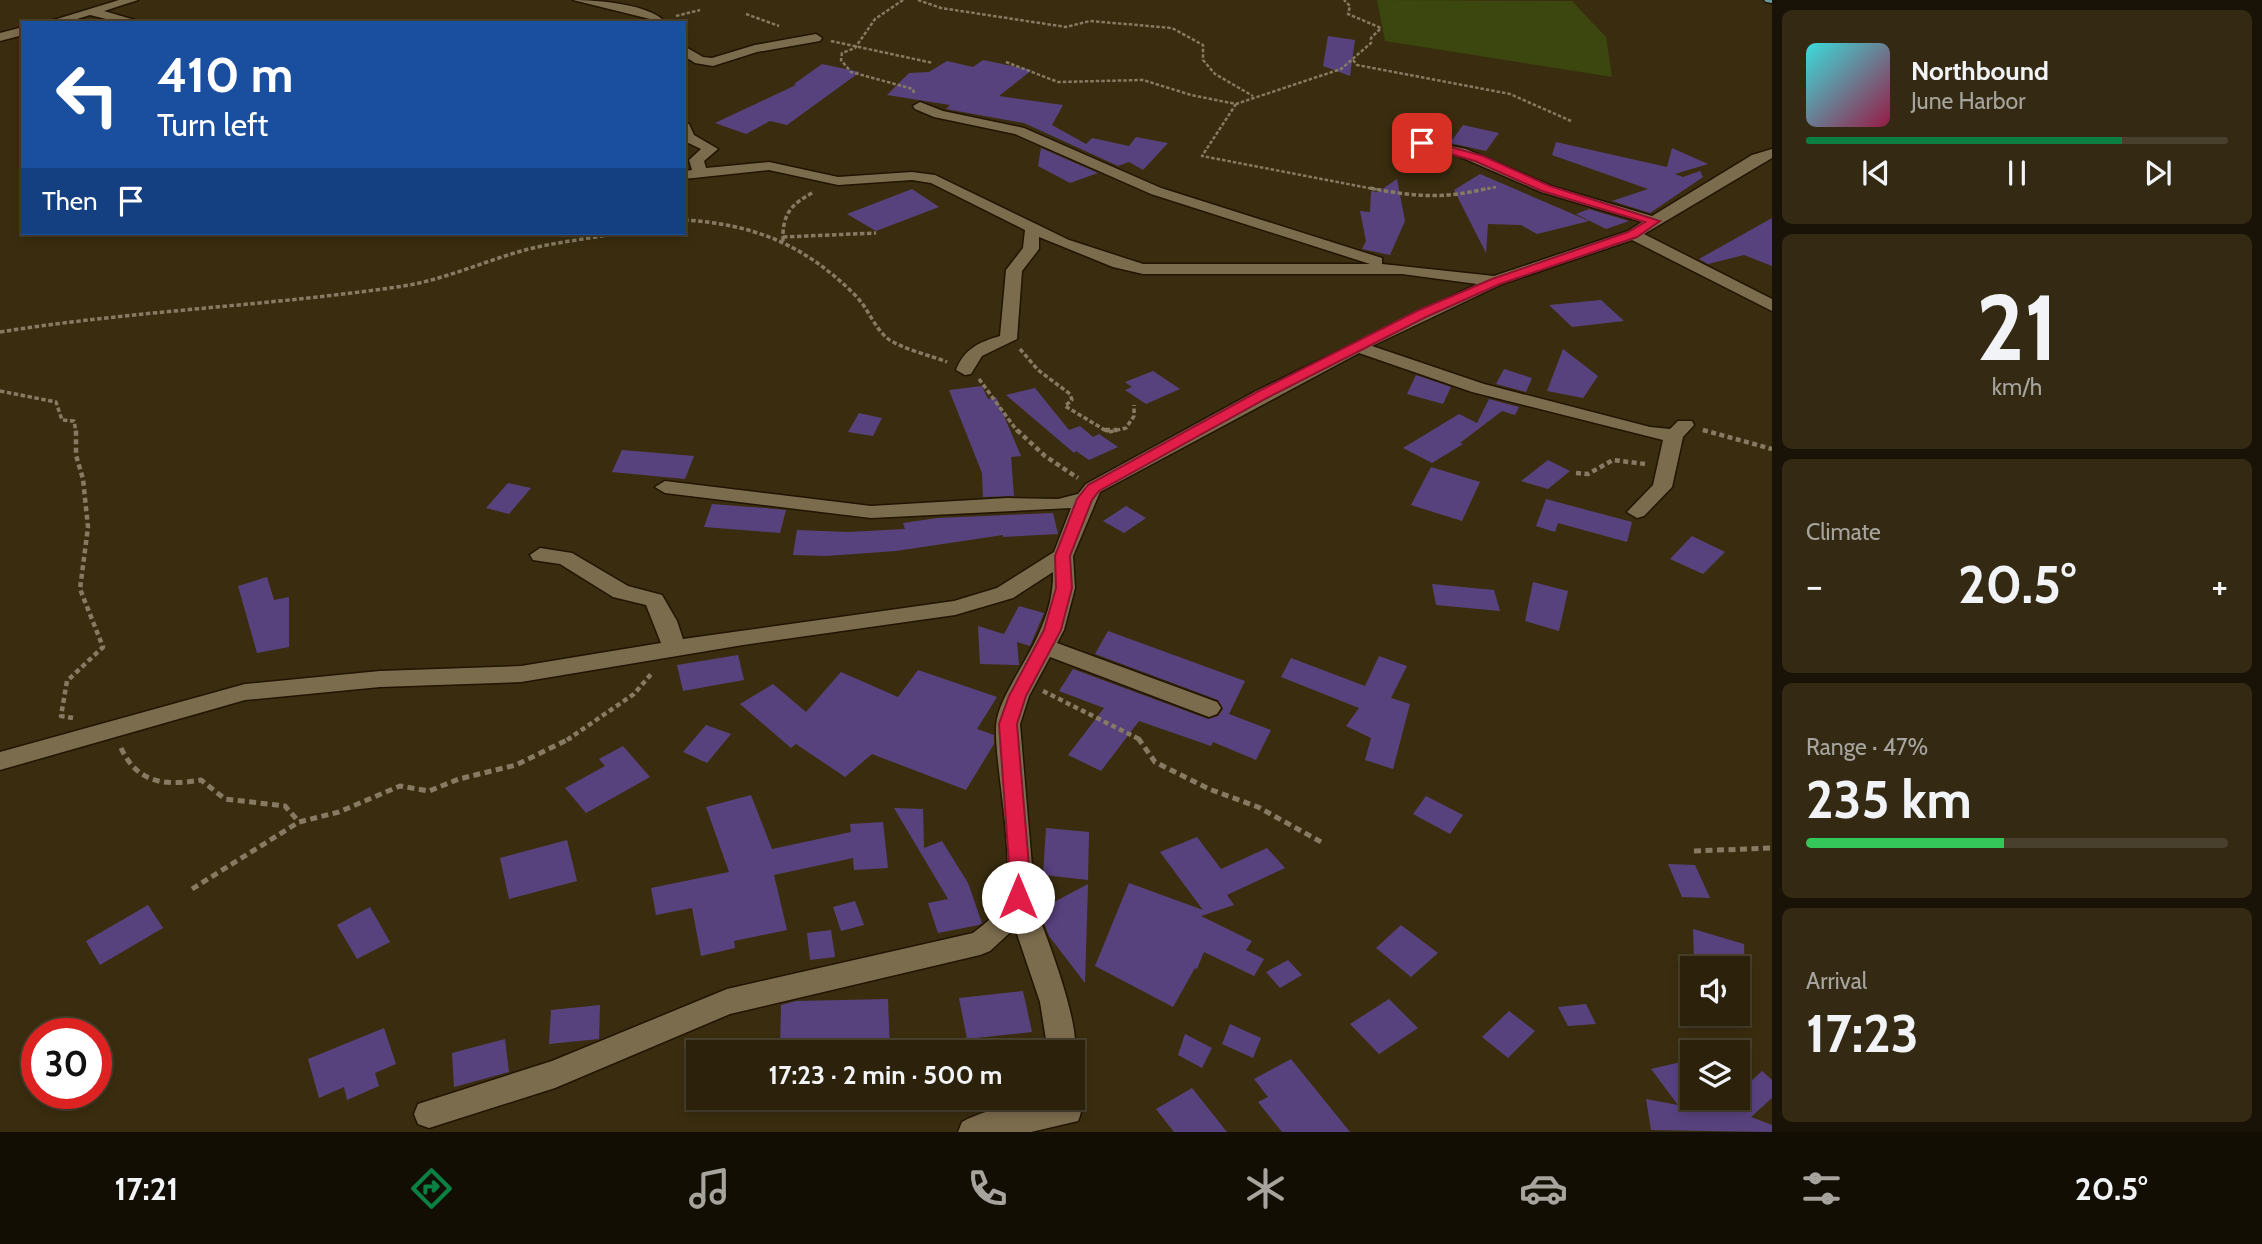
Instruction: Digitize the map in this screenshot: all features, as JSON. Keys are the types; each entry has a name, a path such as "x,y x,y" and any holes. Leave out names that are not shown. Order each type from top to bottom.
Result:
{"street":[{"path":"57,21 132,0"},
{"path":"579,0 654,16 659,21"},
{"path":"89,12 130,21"},
{"path":"0,37 21,32"},
{"path":"687,56 713,62 747,51 816,38"},
{"path":"920,106 939,114 1019,131 1156,191 1402,269"},
{"path":"686,132 688,137 712,149 696,160 700,173"},
{"path":"1402,138 1461,152 1546,189 1654,221"},
{"path":"665,487 872,512 984,505 1058,505 1089,494 1356,347 1496,281 1633,234 1758,158 1772,153"},
{"path":"686,175 769,166 824,180 852,181 912,176 935,179 957,188 1032,230 1100,258 1143,269 1402,269 1496,281"},
{"path":"965,370 967,360 979,349 1008,340 1014,270 1031,249 1032,230"},
{"path":"1633,234 1772,306"},
{"path":"1356,347 1388,355 1478,388 1650,433 1680,430 1662,487 1637,512"},
{"path":"429,1114 555,1073 727,1002 981,943 1005,925 1018,897 1020,878 1008,724 1017,696 1027,682 1044,646 1064,588 1062,556 1089,494"},
{"path":"540,555 565,558 621,592 654,600 666,621 674,648"},
{"path":"0,761 244,691 380,679 520,674 674,648 955,608 1005,593 1062,556"},
{"path":"1044,646 1209,708"},
{"path":"1018,897 1054,1002 1061,1040"},
{"path":"973,1132 982,1127 1067,1110"}],"path":[{"path":"902,0 875,19 855,48 842,53 841,60 851,72 913,89 920,106"},
{"path":"918,0 941,8 1066,27 1090,21 1182,31 1203,45 1203,60 1215,74 1253,96"},
{"path":"1345,0 1350,6 1348,14 1381,28 1353,60 1341,69 1253,96 1236,104 1202,156 1398,194 1452,197 1499,186"},
{"path":"659,21 700,10"},
{"path":"746,14 758,21 816,38 933,63"},
{"path":"1353,60 1356,65 1510,94 1571,121"},
{"path":"1006,62 1058,82 1143,80 1191,95 1236,104"},
{"path":"783,239 782,223 790,205 816,191 852,181"},
{"path":"686,220 724,222 783,239 837,278 858,298 888,338 965,370 983,382 1011,425 1089,494"},
{"path":"783,239 876,233"},
{"path":"0,332 63,322 174,313 399,287 445,278 525,250 608,235"},
{"path":"1008,340 1038,370 1069,394 1072,400 1065,407 1108,432 1126,428 1133,416 1134,405"},
{"path":"0,391 56,402 59,416 62,420 74,421 77,434 76,455 83,479 88,527 80,589 103,647 67,681 61,716 75,718"},
{"path":"1680,430 1772,449"},
{"path":"1576,473 1588,474 1613,460 1667,466"},
{"path":"191,889 299,822 339,812 400,786 429,791 459,779 516,765 573,737 634,694 674,648"},
{"path":"1027,682 1140,738 1155,762 1209,789 1258,807 1323,844"},
{"path":"130,723 120,737 121,751 138,773 168,786 201,780 225,799 285,806 299,822"},
{"path":"1694,851 1772,848"}],"green space":[{"path":"1377,0 1572,1 1606,37 1612,77 1385,41"}],"building":[{"path":"1328,36 1355,40 1350,76 1323,66"},
{"path":"983,60 1032,70 999,96 1063,105 1052,125 1086,144 1092,138 1129,146 1136,137 1168,143 1143,170 1129,162 1118,166 1024,123 946,109 950,105 887,95 909,73 929,72 947,61 973,67"},
{"path":"822,64 860,72 787,125 770,121 746,134 715,123 796,85 794,84"},
{"path":"1463,125 1499,133 1486,151 1450,143"},
{"path":"1556,142 1667,167 1672,148 1708,164 1675,174 1683,177 1700,171 1703,177 1650,213 1612,201 1648,189 1552,155"},
{"path":"1041,148 1098,173 1070,183 1038,166"},
{"path":"1480,174 1589,221 1537,234 1521,225 1488,224 1486,253 1454,190"},
{"path":"1397,179 1405,221 1390,255 1362,249 1366,241 1360,211 1370,212 1371,191 1378,192"},
{"path":"912,189 939,207 876,231 847,214"},
{"path":"1589,209 1629,221 1606,229 1576,214"},
{"path":"1772,218 1772,266 1744,255 1708,264 1699,259"},
{"path":"1601,300 1624,321 1572,327 1549,305"},
{"path":"1563,349 1598,376 1583,398 1547,391"},
{"path":"1504,369 1532,378 1526,392 1496,384"},
{"path":"1153,371 1180,389 1146,404 1125,390 1132,387 1125,382"},
{"path":"1416,375 1451,387 1443,404 1407,394"},
{"path":"982,386 988,399 996,397 1021,456 1011,457 1014,496 983,497 982,473 949,390"},
{"path":"1035,388 1069,430 1080,426 1093,437 1099,434 1118,447 1089,460 1076,451 1074,453 1006,395"},
{"path":"1489,399 1519,407 1515,415 1502,411 1460,443 1463,444 1432,463 1403,448 1459,414 1477,423"},
{"path":"859,413 882,418 873,436 848,432"},
{"path":"622,450 694,456 685,479 612,472"},
{"path":"1548,460 1570,471 1548,489 1521,481"},
{"path":"1431,467 1480,482 1462,521 1411,505"},
{"path":"508,483 531,488 509,514 486,508"},
{"path":"1546,499 1632,522 1627,542 1558,523 1555,532 1536,526"},
{"path":"712,504 786,510 780,533 704,527"},
{"path":"1126,506 1146,518 1124,533 1103,521"},
{"path":"1053,513 1058,534 1003,535 896,551 826,556 793,555 797,530 848,532 905,529 903,523 937,518"},
{"path":"1692,536 1725,552 1703,574 1670,559"},
{"path":"267,577 274,600 289,597 289,647 257,653 238,586"},
{"path":"1533,582 1568,591 1559,631 1525,621"},
{"path":"1432,584 1494,590 1500,611 1436,605"},
{"path":"1019,606 1044,613 1030,646 1017,642 1019,665 980,664 978,626 1004,634"},
{"path":"1108,631 1245,681 1229,714 1271,730 1256,760 1213,742 1211,746 1139,721 1101,771 1068,755 1104,708 1059,691 1073,669 1208,719 1218,716 1223,709 1218,700 1095,654"},
{"path":"738,655 744,680 683,691 677,665"},
{"path":"1379,656 1407,666 1391,698 1410,704 1393,769 1365,760 1371,738 1346,726 1359,708 1281,677 1291,658 1365,686"},
{"path":"918,670 997,697 977,729 994,735 994,744 966,790 872,754 845,777 796,744 791,748 740,704 773,684 806,712 841,672 898,697"},
{"path":"706,725 731,734 707,763 683,752"},
{"path":"623,746 650,777 586,813 565,788 605,766 599,759"},
{"path":"751,795 772,849 851,832 850,824 883,822 888,868 854,870 853,858 774,875 787,930 734,941 735,948 701,956 692,908 656,915 651,888 729,872 706,807"},
{"path":"1426,796 1463,815 1450,834 1413,814"},
{"path":"894,808 923,809 924,848 942,841 968,883 982,923 938,933 928,903 948,899"},
{"path":"1046,828 1089,832 1088,880 1043,875"},
{"path":"1197,837 1221,869 1267,848 1285,868 1227,895 1234,905 1201,916 1252,941 1246,950 1264,959 1254,976 1204,952 1197,969 1195,968 1173,1007 1095,966 1129,883 1203,910 1160,852"},
{"path":"567,840 577,881 509,899 500,858"},
{"path":"1668,864 1695,865 1710,898 1682,897"},
{"path":"1088,884 1085,983 1049,936 1039,910"},
{"path":"855,901 864,925 841,931 833,907"},
{"path":"148,905 163,928 100,965 86,941"},
{"path":"370,907 390,942 357,959 337,925"},
{"path":"1401,925 1438,953 1411,977 1376,948"},
{"path":"1693,929 1744,944 1744,956 1694,956"},
{"path":"831,930 835,957 810,960 807,933"},
{"path":"1288,960 1302,975 1280,988 1266,972"},
{"path":"1023,991 1032,1032 967,1039 959,998"},
{"path":"888,999 890,1040 780,1040 781,1005 796,1001"},
{"path":"1389,999 1418,1028 1379,1054 1350,1024"},
{"path":"1586,1004 1596,1024 1568,1026 1558,1007"},
{"path":"600,1005 599,1039 549,1044 551,1010"},
{"path":"1509,1011 1535,1031 1508,1058 1482,1037"},
{"path":"1230,1024 1261,1038 1253,1058 1222,1044"},
{"path":"384,1028 396,1064 375,1073 379,1086 347,1100 344,1087 319,1098 308,1059"},
{"path":"1185,1034 1212,1048 1202,1068 1178,1055"},
{"path":"505,1039 509,1072 454,1087 452,1053"},
{"path":"1291,1059 1350,1132 1282,1132 1258,1102 1268,1097 1254,1079"},
{"path":"1680,1062 1680,1110 1750,1110 1750,1082 1762,1071 1772,1080 1772,1098 1751,1117 1772,1125 1772,1132 1651,1130 1646,1099 1678,1105 1651,1069"},
{"path":"1192,1088 1227,1132 1174,1132 1156,1109"}],"route":[{"path":"1018,897 1020,878 1008,724 1017,696 1053,630 1064,588 1062,556 1085,499 1093,488 1149,460 1262,395 1422,314 1496,281 1633,234 1654,221 1546,189 1461,152 1422,143"}]}
